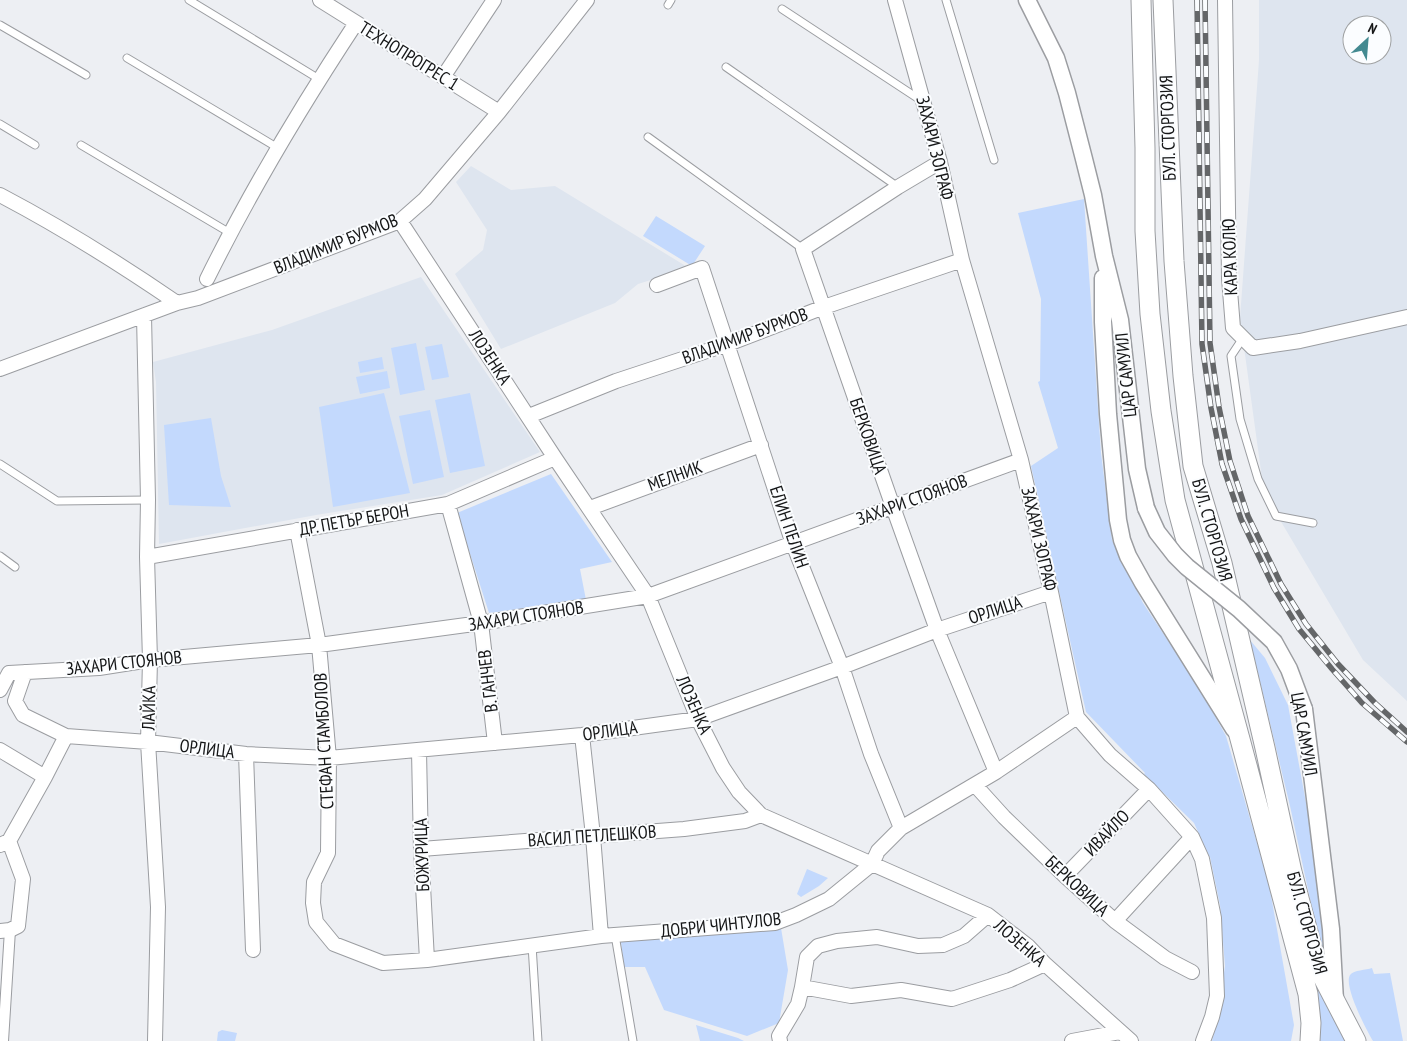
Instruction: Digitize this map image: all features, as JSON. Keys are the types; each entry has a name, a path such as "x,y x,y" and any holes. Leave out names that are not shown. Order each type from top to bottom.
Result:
{"main road":[{"name":"БУЛ. СТОРГОЗИЯ","path":"1141,0 1145,231 1150,314 1161,411 1175,500 1308,994 1311,1023 1310,1041"},
{"name":"БУЛ. СТОРГОЗИЯ","path":"1163,0 1174,261 1183,376 1193,466 1222,563 1294,882 1317,966 1356,1041"}],"street":[{"name":"ТЕХНОПРОГРЕС 1","path":"320,0 499,112"},
{"path":"443,77 494,0"},
{"name":"ВЛАДИМИР БУРМОВ","path":"0,368 177,303 198,298 400,220 424,199 499,112 587,0"},
{"name":"ЗАХАРИ ЗОГРАФ","path":"895,0 940,162 962,260 1021,460 1077,717 1110,755 1149,789 1192,837 1202,859 1214,918 1217,996 1203,1041"},
{"name":"ЦАР САМУИЛ","path":"1027,0 1056,58 1067,92 1091,186 1104,256 1120,320 1137,469 1146,508 1157,532 1175,555 1239,609 1274,642 1290,669 1304,710 1331,929 1335,1003"},
{"name":"КАРА КОЛЮ","path":"1227,2 1229,278 1233,328 1243,338"},
{"path":"207,279 230,233 278,148 319,79 356,23"},
{"path":"803,249 940,162"},
{"path":"0,195 31,211 137,276 177,303"},
{"name":"ЛОЗЕНКА","path":"400,220 555,458 648,596 698,719 723,768 739,792 761,815 988,916 1028,946 1045,964 1131,1041"},
{"name":"БЕРКОВИЦА","path":"803,249 892,507 937,630 996,772"},
{"name":"ЦАР САМУИЛ","path":"1104,256 1103,322 1108,414 1118,520 1122,540 1128,556 1143,583 1240,739"},
{"name":"ВЛАДИМИР БУРМОВ","path":"529,416 616,382 728,344 824,307 962,260"},
{"name":"ЕЛИН ПЕЛИН","path":"657,285 702,268 793,544 842,667 872,754 901,828"},
{"name":"ЛАЙКА","path":"144,316 148,500 146,557 150,660 148,742 158,907 155,1041"},
{"path":"1243,338 1253,348 1300,341 1407,317"},
{"name":"МЕЛНИК","path":"590,508 761,445"},
{"name":"ДР. ПЕТЪР БЕРОН","path":"146,557 448,504 555,458"},
{"name":"ЗАХАРИ СТОЯНОВ","path":"0,690 8,673 99,668 150,660 319,645 481,623 648,596 1021,460"},
{"name":"В. ГАНЧЕВ","path":"448,504 481,623 495,743"},
{"name":"СТЕФАН СТАМБОЛОВ","path":"297,530 319,645 328,758 328,853 314,882 313,903 316,922 334,944"},
{"name":"ОРЛИЦА","path":"66,736 148,742 246,754 328,758 582,735 698,719 842,667 937,630 1051,592"},
{"path":"3,1041 5,930 18,926 23,879 4,843 45,777 66,736 23,715 15,701 25,672"},
{"name":"ДОБРИ ЧИНТУЛОВ","path":"334,944 383,963 427,960 532,944 601,936 775,923 796,916 829,899 872,864 878,852 901,828 996,772 1077,717"},
{"path":"582,735 601,936"},
{"path":"0,750 45,777"},
{"name":"БОЖУРИЦА","path":"419,751 421,849 427,960"},
{"path":"246,754 253,950"},
{"name":"БЕРКОВИЦА","path":"975,785 1004,817 1115,921 1165,958 1192,972"},
{"name":"ИВАЙЛО","path":"1066,876 1149,789"},
{"name":"ВАСИЛ ПЕТЛЕШКОВ","path":"421,849 684,829 745,821 761,815"},
{"path":"1115,921 1192,837"},
{"path":"780,1041 779,1036 798,1004 807,957 818,946 837,941 877,937 918,946 943,945 964,936 988,916"},
{"path":"802,987 852,996 901,990 952,998 1010,980 1045,964"},
{"path":"1072,1041 1120,1032"}],"lane":[{"path":"189,0 319,79"},
{"path":"946,0 994,160"},
{"path":"782,9 924,102"},
{"path":"0,25 86,75"},
{"path":"127,58 278,148"},
{"path":"726,67 898,187"},
{"path":"0,124 35,144"},
{"path":"648,137 803,249"},
{"path":"80,145 230,233"},
{"path":"1243,338 1231,356 1240,419 1258,479 1276,516 1313,523"},
{"path":"0,464 57,501 148,500"},
{"path":"0,556 15,567"},
{"path":"616,935 633,1041"},
{"path":"532,944 538,1041"}],"shaded area":[{"path":"1259,0 1407,0 1407,701 1363,660 1264,493 1240,318 1259,60"},
{"path":"471,166 511,190 555,186 689,268 638,284 615,303 501,349 455,274 483,250 487,230 456,182"},
{"path":"1084,199 1101,453 1112,540 1143,603 1200,689 1226,736 1269,884 1294,1025 1291,1041 1212,1041 1217,1021 1225,966 1220,905 1210,857 1194,823 1144,774 1086,712 1031,466 1058,448 1038,382 1040,381 1041,299 1018,213"},
{"path":"656,216 705,246 692,266 643,236"},
{"path":"421,277 540,452 442,495 316,515 159,544 156,382 153,362 272,330"},
{"path":"416,343 425,390 400,395 391,348"},
{"path":"442,344 449,377 432,380 425,347"},
{"path":"382,357 384,369 360,373 358,362"},
{"path":"387,371 390,388 360,394 356,377"},
{"path":"384,393 410,493 333,507 319,407"},
{"path":"470,393 485,466 450,473 435,400"},
{"path":"430,410 444,477 413,484 399,416"},
{"path":"211,418 221,476 231,507 169,505 164,425"},
{"path":"551,474 612,562 580,569 586,600 489,613 457,513"},
{"path":"1250,640 1265,658 1288,705 1314,846 1325,947 1320,945 1290,806"},
{"path":"1261,764 1349,1041 1314,1041 1300,941 1257,766"},
{"path":"807,869 828,878 801,897 797,894"},
{"path":"781,928 788,970 779,1023 747,1036 664,1010 645,967 624,967 621,942 630,939"},
{"path":"1372,968 1374,974 1390,973 1403,1041 1373,1041 1357,1008 1350,989 1350,975 1357,971"},
{"path":"696,1025 738,1038 744,1041 700,1041"},
{"path":"222,1030 237,1033 235,1041 217,1041 218,1032"}],"railway":[{"path":"1197,0 1202,344 1211,408 1222,464 1241,519 1274,588 1299,629 1362,703 1407,742"},
{"path":"1205,0 1210,343 1219,407 1230,461 1248,516 1281,584 1306,624 1338,664 1375,703 1407,732"}]}
